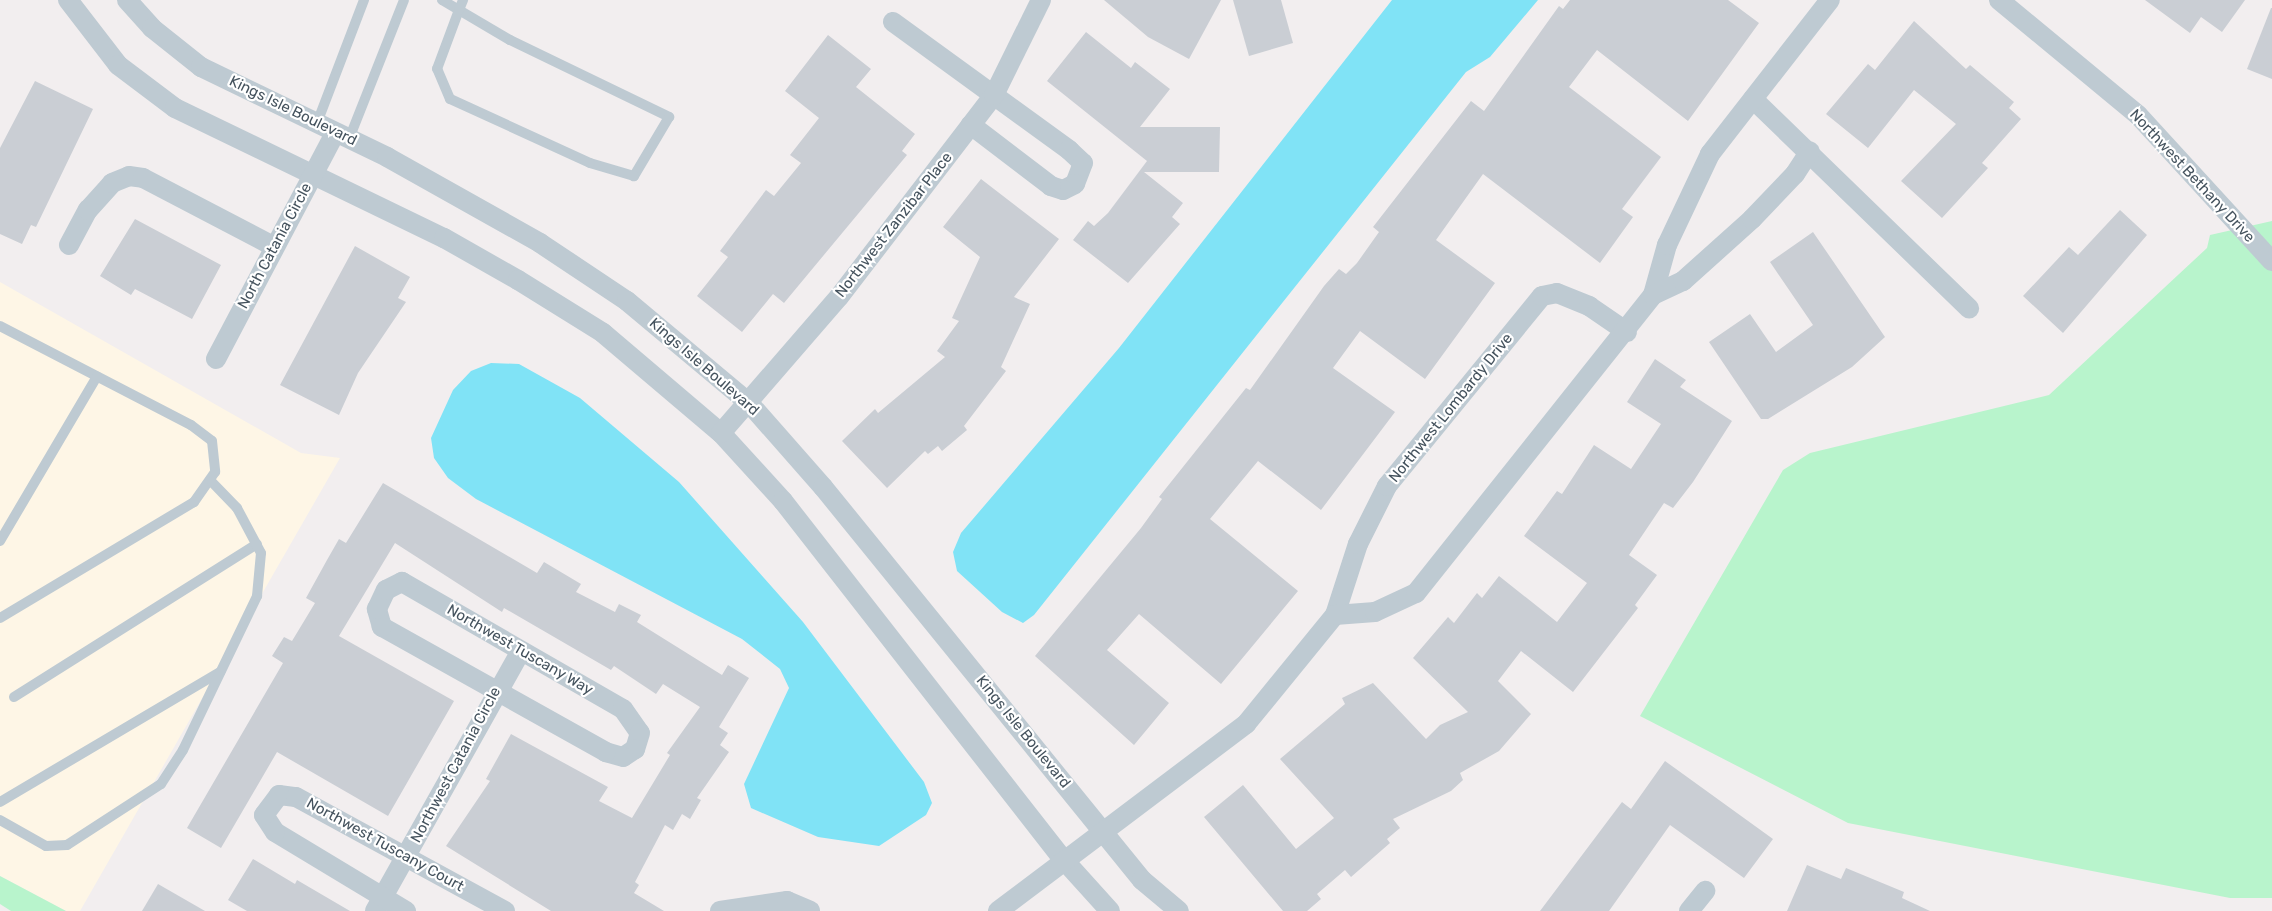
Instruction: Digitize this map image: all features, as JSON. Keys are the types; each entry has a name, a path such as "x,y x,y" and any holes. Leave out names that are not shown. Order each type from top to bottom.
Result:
{"street":[{"path":"68,0 118,65 175,108 444,238 603,333 722,433 783,501 1063,859 1110,911"},
{"name":"Kings Isle Boulevard","path":"127,0 152,28 201,67 468,200 627,301 749,403 1142,880 1179,911"},
{"name":"Northwest Zanzibar Place","path":"722,433 839,297 994,95 1041,0"},
{"path":"1335,615 1375,612 1416,593 1627,332 1653,295 1667,245 1710,154 1830,0"},
{"name":"Northwest Bethany Drive","path":"1999,0 2138,115 2272,261"},
{"path":"893,22 1083,163 1075,184 1063,190 1051,186 970,125"},
{"path":"1753,99 1810,151 1969,308"},
{"name":"North Catania Circle","path":"216,359 312,174 342,136"},
{"path":"1653,295 1683,281 1752,219 1795,174 1810,151"},
{"path":"69,245 88,210 112,183 129,176 143,178 273,246"},
{"name":"Northwest Lombardy Drive","path":"998,911 1102,829 1246,724 1335,615 1358,544 1387,486 1542,296 1557,293 1579,302 1627,332"},
{"name":"Northwest Tuscany Way","path":"402,582 623,709 640,733 635,748 623,757 606,752 496,690 382,627 377,609 386,590 402,582"},
{"name":"Northwest Catania Circle","path":"379,904 496,690 521,651"},
{"name":"Northwest Tuscany Court","path":"406,911 379,904 275,832 264,815 279,795 296,796 505,911"},
{"path":"1689,911 1705,891"},
{"path":"720,911 787,901 810,911"}],"lane":[{"path":"317,123 364,0"},
{"path":"342,136 404,0"},
{"path":"442,0 461,5 669,117 634,176 590,163 450,99 437,69 461,5"},
{"path":"0,326 191,425 212,441 212,482 194,502 0,618"},
{"path":"0,541 97,376"},
{"path":"0,820 46,846 67,844 161,784 257,596 261,553 237,508 212,482"},
{"path":"14,697 256,544"},
{"path":"0,802 220,672"}],"shaded area":[{"path":"0,282 301,453 340,458 80,911 66,911 0,876"}],"green space":[{"path":"2272,221 2272,898 2230,898 1848,823 1640,716 1783,470 1810,453 2049,395 2207,248 2210,235"},
{"path":"0,876 66,911 11,911 0,904"}],"water":[{"path":"1392,0 1538,0 1490,57 1466,72 1034,615 1023,623 1002,612 957,571 953,552 961,533 1119,348"},
{"path":"491,363 519,364 580,398 679,482 803,622 924,782 932,803 926,815 879,846 818,837 751,808 744,784 789,688 780,669 742,639 476,499 448,478 434,458 431,438 453,390 471,371"}],"building":[{"path":"1104,0 1221,0 1189,59 1148,37"},
{"path":"1233,0 1281,0 1293,43 1249,56"},
{"path":"1570,0 1728,0 1759,23 1688,121 1597,50 1569,87 1661,157 1622,209 1633,217 1600,263 1483,174 1436,240 1495,283 1425,379 1360,331 1333,368 1395,412 1321,510 1258,461 1210,519 1298,591 1221,684 1139,614 1107,650 1169,703 1134,745 1035,656 1141,528 1162,499 1159,497 1246,388 1250,390 1324,286 1339,269 1346,274 1357,263 1379,232 1373,227 1471,101 1484,111 1559,6 1563,9"},
{"path":"2145,0 2245,0 2222,32 2201,17 2190,33"},
{"path":"2272,8 2272,79 2247,69"},
{"path":"1914,21 1966,69 1970,65 2014,102 2009,108 2021,119 1982,163 1988,168 1942,218 1901,181 1956,124 1914,90 1868,148 1826,114 1868,64 1875,70"},
{"path":"1086,32 1131,68 1135,62 1170,89 1140,127 1220,127 1219,172 1144,172 1183,203 1172,217 1180,224 1128,283 1073,240 1088,221 1094,226 1108,213 1147,161 1047,81"},
{"path":"828,35 871,69 856,87 915,134 902,151 907,155 784,303 773,294 742,332 697,296 728,257 720,251 766,190 774,196 801,163 790,155 819,118 785,91"},
{"path":"35,81 93,109 36,227 31,225 22,244 0,234 0,148"},
{"path":"981,179 1059,239 1014,297 1030,304 1001,367 1006,371 964,426 967,430 942,451 938,446 928,454 925,451 887,488 842,441 875,409 878,413 945,357 937,351 959,321 952,318 980,257 943,227"},
{"path":"2120,210 2147,235 2063,333 2023,296 2069,247 2078,255"},
{"path":"135,219 221,265 192,319 135,289 131,295 100,276"},
{"path":"1813,232 1885,337 1852,367 1768,419 1761,419 1709,342 1750,314 1776,352 1813,325 1770,262"},
{"path":"355,246 410,277 398,298 406,302 358,373 339,415 280,385"},
{"path":"1655,359 1686,380 1680,387 1732,421 1693,482 1673,508 1664,503 1629,555 1657,575 1635,605 1638,608 1573,692 1521,651 1498,681 1531,714 1499,751 1460,773 1463,780 1451,791 1393,819 1400,828 1387,839 1390,843 1351,877 1345,870 1317,894 1321,899 1307,911 1283,911 1204,817 1243,785 1296,849 1334,818 1280,759 1345,704 1342,698 1373,683 1426,739 1440,725 1468,712 1413,658 1448,617 1454,623 1477,593 1482,598 1499,576 1557,622 1587,583 1524,536 1557,491 1562,494 1594,445 1631,469 1661,424 1627,402"},
{"path":"383,483 537,573 544,562 581,584 576,592 615,612 619,604 641,615 637,622 722,675 728,665 749,678 719,727 728,733 720,745 729,752 697,798 701,800 690,819 682,814 673,830 665,825 635,882 639,885 634,893 664,911 551,911 446,846 490,781 486,779 511,734 608,787 599,801 632,818 670,755 667,753 700,707 663,684 656,694 614,666 611,670 504,608 502,612 395,543 339,636 454,701 388,816 277,752 221,848 187,828 283,663 272,656 284,637 292,641 315,603 306,598 339,539 346,543"},
{"path":"1665,761 1773,839 1744,878 1670,825 1609,911 1540,911 1622,802 1631,809"},
{"path":"253,859 295,884 297,880 350,911 247,911 228,900"},
{"path":"1807,865 1841,879 1846,868 1904,892 1902,898 1930,911 1787,911"},
{"path":"158,884 205,911 142,911"}]}
